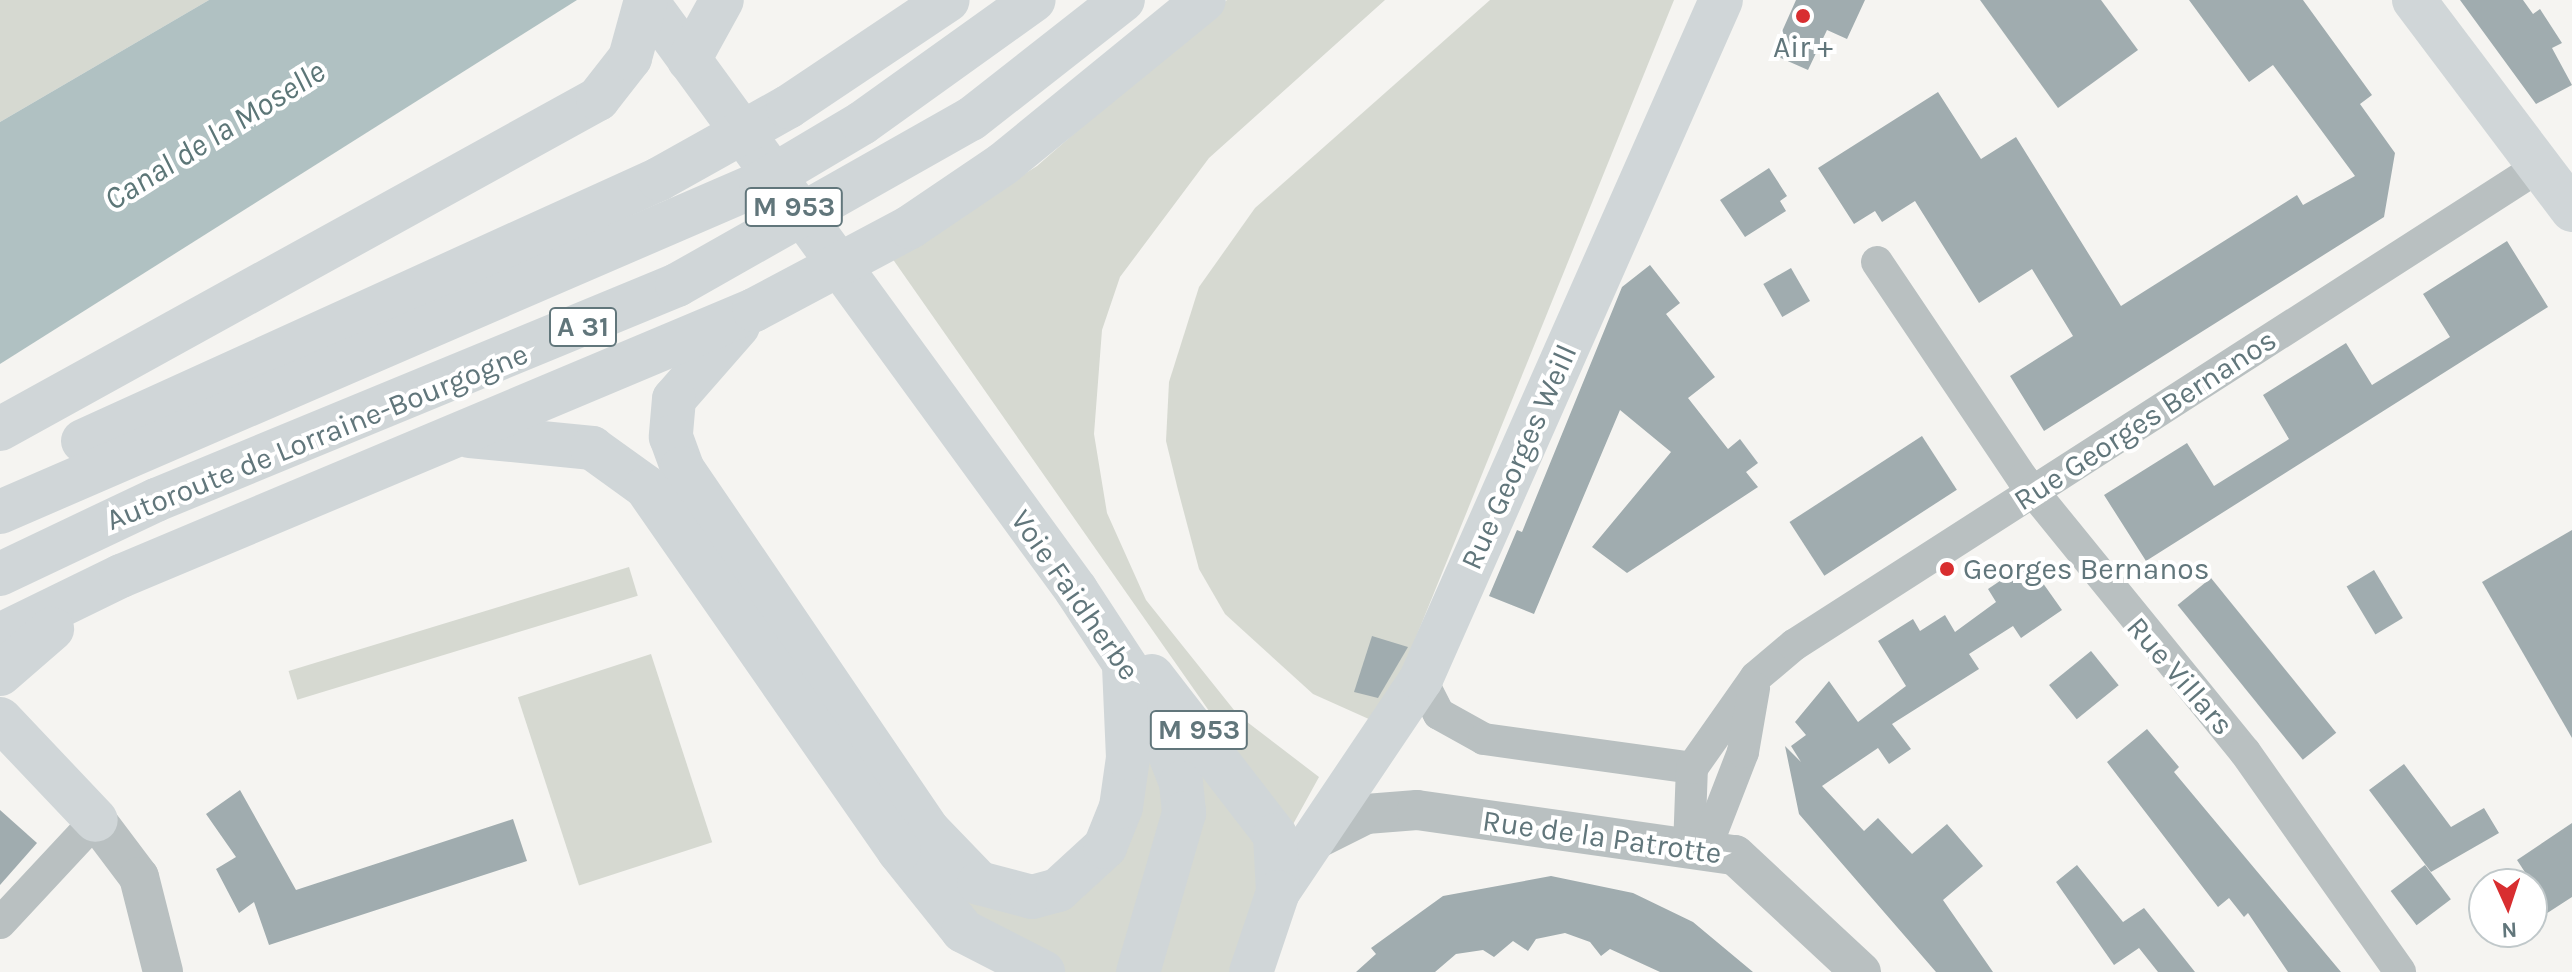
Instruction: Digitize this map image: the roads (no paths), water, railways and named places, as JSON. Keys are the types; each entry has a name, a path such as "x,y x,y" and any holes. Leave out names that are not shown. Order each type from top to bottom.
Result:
{"main road":[{"path":"0,429 598,99 630,58 646,0"},
{"name":"M 953","path":"646,0 694,67"},
{"path":"694,67 722,0"},
{"path":"0,480 659,179 788,107 948,0"},
{"name":"Autoroute de Lorraine-Bourgogne","path":"0,512 761,183 862,123 1034,0"},
{"name":"Autoroute de Lorraine-Bourgogne","path":"0,574 156,500 677,285 971,119 1123,0"},
{"path":"0,635 121,576 754,310 910,227 991,172 1204,0"},
{"name":"Rue Georges Weill","path":"1278,892 1305,844 1421,679 1721,0"},
{"path":"2414,0 2561,192"},
{"name":"Voie Faidherbe","path":"694,67 889,339 1076,590 1162,728 1184,813 1138,972"},
{"path":"754,310 674,399 671,437 678,458 929,831 979,883 1032,897 1058,890 1105,847 1121,807 1128,758 1124,667"},
{"path":"460,436 592,448 646,487 899,851 963,931 1043,972"},
{"path":"0,674 121,576"},
{"name":"M 953","path":"1076,590 1193,722 1275,835 1278,892 1251,972"},
{"path":"0,719 96,820"}],"street":[{"name":"Rue Georges Bernanos","path":"1692,768 1756,677 2033,491 2561,192"},
{"name":"Rue Villars","path":"1877,262 2033,491 2245,752 2400,972"},
{"path":"1697,849 1743,752 1756,677"},
{"path":"1421,679 1439,714 1484,739 1692,768 1697,849"},
{"name":"Rue de la Patrotte","path":"1305,844 1366,814 1417,810 1697,849 1756,869 1861,972"},
{"path":"0,923 96,820 139,877 163,972"}],"water":[{"name":"Canal de la Moselle","path":"209,0 577,0 0,364 0,122"}],"place":[{"name":"Air +","path":"1803,16"},
{"name":"Georges Bernanos","path":"1947,569"}]}
